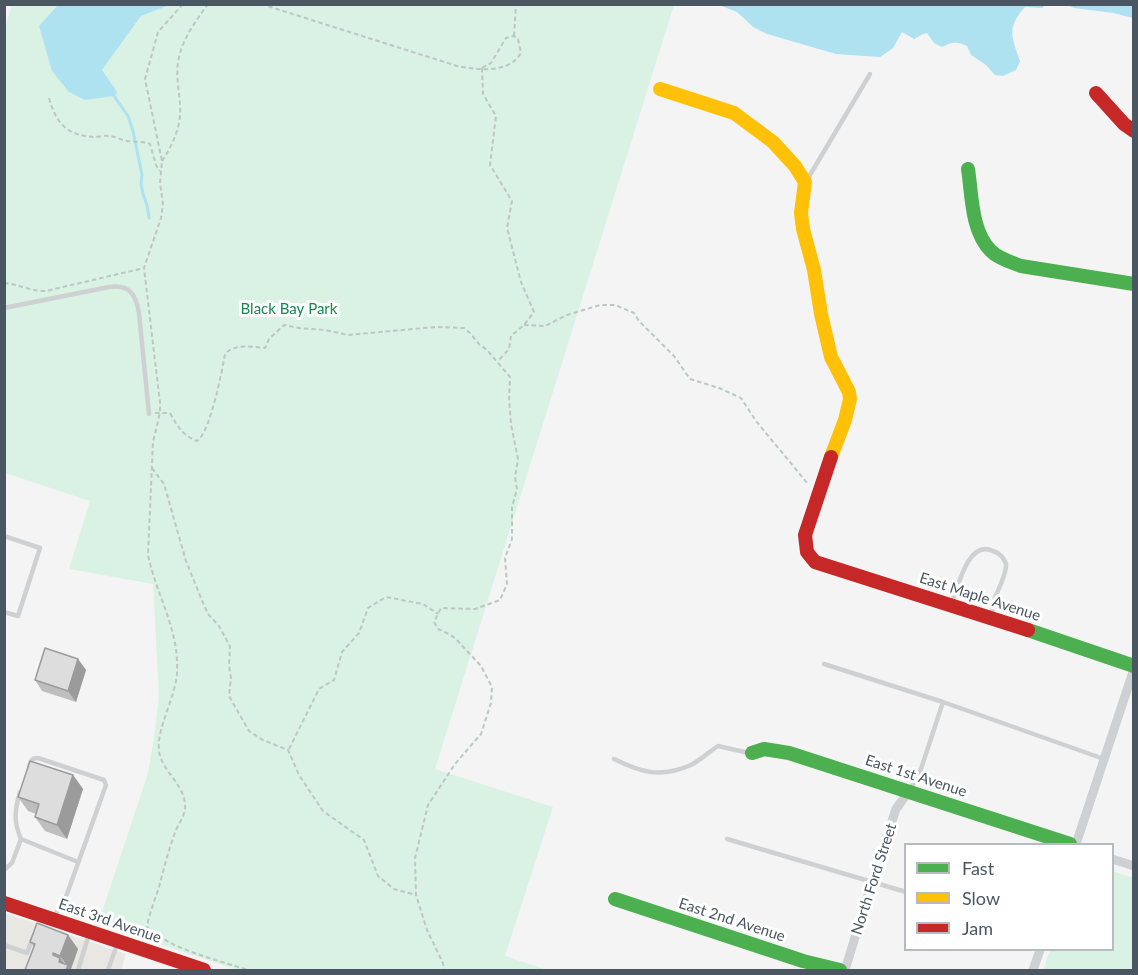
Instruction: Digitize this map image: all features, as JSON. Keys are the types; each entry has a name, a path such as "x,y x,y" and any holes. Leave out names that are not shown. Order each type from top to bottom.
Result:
{"street":[{"path":"660,88 734,113 773,142 795,166 805,182 801,213 803,229 814,270 831,357 849,392 850,399 845,420 818,495"},
{"path":"1096,93 1124,124 1134,131"},
{"path":"968,169 977,225 983,242 992,252 1006,261 1021,266 1134,284"},
{"name":"East Maple Avenue","path":"818,495 805,535 807,552 815,562 991,617 1134,668"},
{"path":"1076,843 1134,668"},
{"name":"East 1st Avenue","path":"752,753 764,748 781,751 909,790 1067,843"},
{"name":"North Ford Street","path":"845,970 896,809 909,790"},
{"path":"1114,859 1134,866"},
{"name":"East 2nd Avenue","path":"615,899 803,961 840,970"},
{"name":"East 3rd Avenue","path":"4,903 44,920 90,932 204,970"},
{"path":"1033,970 1040,951"}],"lane":[{"path":"805,182 870,74"},
{"path":"4,308 114,286 122,286 130,291 137,301 139,313 149,414"},
{"path":"4,536 40,548 18,616 4,612"},
{"path":"951,605 963,570 971,556 981,549 991,549 1001,555 1006,564 991,617"},
{"path":"824,664 943,702 1104,759"},
{"path":"909,790 919,776 943,702"},
{"path":"614,759 634,769 661,774 692,764 718,746 752,753"},
{"path":"28,770 31,760 38,758 104,780 106,785 67,894 44,920"},
{"path":"4,870 12,863 21,839 14,810 21,790"},
{"path":"21,839 78,862"},
{"path":"727,839 904,891"},
{"path":"78,970 90,932"},
{"path":"4,945 27,953 34,935"},
{"path":"108,970 117,942"}],"path":[{"path":"162,161 145,79 158,32 183,4"},
{"path":"208,4 192,25 178,62 179,121 172,145 162,161 160,171 163,204 161,218 144,268 160,399 160,413 153,442 147,555 174,635 178,672 161,734 159,751 185,800 184,811 147,927 175,945 248,970"},
{"path":"261,4 457,66 494,69 506,66 515,61 521,50 518,39 514,36"},
{"path":"514,36 516,4"},
{"path":"482,68 490,63 506,38 514,36"},
{"path":"482,68 483,94 496,116 490,165 512,201 507,228 521,282 534,312 511,336 509,349 498,362"},
{"path":"49,98 59,120 71,132 81,135 110,136 150,144 160,171"},
{"path":"4,283 33,291 46,291 144,268"},
{"path":"524,325 545,326 567,315 600,305 615,305 634,313 639,321 675,356 690,380 741,398 770,438 818,495"},
{"path":"160,413 170,413 187,437 197,441 201,439 208,424 225,354 229,349 243,346 265,348 269,339 284,325 348,335 435,327 464,328 510,377 509,399 518,459 515,477 517,489 512,507 512,539 505,558 507,584 500,600 475,609 441,608 434,622 438,628 455,638 481,666 492,687 491,703 481,734 455,764 428,805 415,858 416,895 427,930 443,963 444,970"},
{"path":"152,468 164,484 186,561 208,614 219,626 230,646 229,696 249,731 263,740 288,750 298,775 323,811 364,840 378,876 394,889 416,895"},
{"path":"288,750 319,689 334,680 342,652 359,633 368,608 386,597 423,604 438,614"}],"shaded area":[{"path":"5,913 126,954 121,970 5,970"}],"green space":[{"name":"Black Bay Park","path":"12,5 58,5 39,27 116,90 102,70 141,16 167,5 674,5 435,769 553,807 505,956 543,970 238,970 98,924 148,773 155,732 159,695 153,584 69,569 90,501 5,473 4,31"},
{"path":"1114,871 1133,878 1133,970 1043,970 1050,951 1114,951"}],"water":[{"path":"58,5 167,6 141,16 102,70 117,93 114,96 85,100 69,92 52,71 39,26"},
{"path":"719,5 1045,5 1042,8 1025,7 1019,14 1012,33 1020,61 1016,70 1003,76 995,75 986,65 971,55 967,46 954,43 942,47 934,43 927,33 914,39 902,32 893,48 880,57 836,54 767,34 753,27 737,12"},
{"path":"1067,5 1133,5 1133,18 1074,8"}],"building":[{"path":"45,648 78,659 68,691 35,680"},
{"path":"30,761 73,775 57,825 35,817 39,804 18,797"},
{"path":"37,923 68,935 60,956 53,953 60,958 59,962 68,965 66,970 25,970 35,944 30,942"}],"waterway":[{"path":"114,96 128,116 133,131 149,218"}],"traffic: fast":[{"path":"968,169 976,223 984,243 994,254 1021,266 1134,284"},
{"path":"1028,630 1134,666"},
{"path":"752,753 764,749 789,753 1067,843"},
{"path":"615,899 803,961 840,970"}],"traffic: slow":[{"path":"660,89 734,113 773,142 795,166 805,182 801,213 803,229 814,270 831,357 849,392 850,399 831,457"}],"traffic: jam":[{"path":"1096,93 1124,124 1134,131"},
{"path":"831,457 805,535 807,552 815,562 1028,630"},
{"path":"4,903 204,970"}]}
